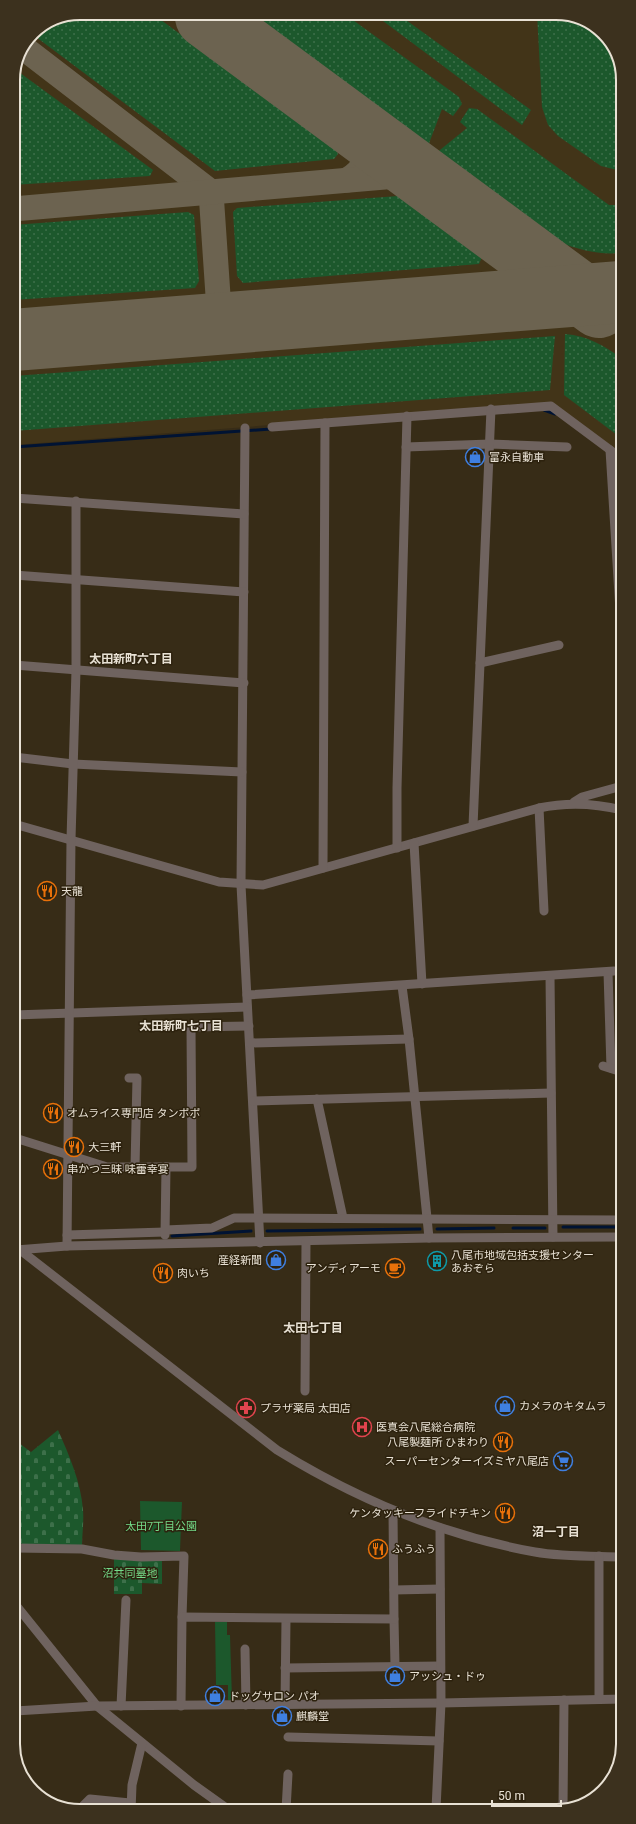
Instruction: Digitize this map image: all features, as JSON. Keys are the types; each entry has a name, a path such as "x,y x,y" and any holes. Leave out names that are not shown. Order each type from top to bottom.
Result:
{"street":[{"path":"272,427 551,406 616,454"},
{"path":"473,826 491,410"},
{"path":"397,848 397,788 407,416"},
{"path":"323,868 325,423"},
{"path":"245,428 244,683 241,885 260,1243"},
{"path":"406,447 490,444 567,447"},
{"path":"610,450 616,546"},
{"path":"20,498 76,501 244,514"},
{"path":"67,1246 66,1155 70,839 76,670 76,501"},
{"path":"20,575 244,592"},
{"path":"480,663 559,646"},
{"path":"20,665 244,683"},
{"path":"20,758 73,764 242,772"},
{"path":"573,803 582,798 616,788"},
{"path":"20,826 219,882 241,885 263,885 538,808 573,803 601,804 616,808"},
{"path":"538,808 544,911"},
{"path":"414,843 422,984"},
{"path":"247,995 611,972 607,1067 616,1070"},
{"path":"550,976 554,1237"},
{"path":"402,986 409,1039 429,1238"},
{"path":"20,1015 248,1007"},
{"path":"20,1140 107,1167 192,1167 191,1027 249,1026"},
{"path":"250,1043 409,1039"},
{"path":"129,1078 137,1078 135,1167"},
{"path":"253,1101 552,1093"},
{"path":"317,1100 343,1218"},
{"path":"165,1245 166,1167"},
{"path":"67,1234 212,1228 234,1218 616,1220"},
{"path":"20,1248 429,1238 616,1236"},
{"path":"305,1391 306,1242"},
{"path":"20,1251 277,1450 308,1469 393,1511 440,1528 536,1552 616,1557"},
{"path":"393,1511 395,1666"},
{"path":"436,1804 441,1703 440,1528"},
{"path":"20,1548 82,1549 114,1555 141,1557 184,1556 181,1706"},
{"path":"599,1556 599,1699"},
{"path":"394,1590 440,1589"},
{"path":"121,1706 126,1600"},
{"path":"20,1610 97,1706 142,1744 221,1804"},
{"path":"182,1617 394,1619"},
{"path":"284,1705 286,1619"},
{"path":"245,1649 241,1666 246,1705"},
{"path":"285,1668 440,1666"},
{"path":"20,1711 97,1706 441,1703 616,1699"},
{"path":"563,1803 564,1700"},
{"path":"288,1737 439,1741"},
{"path":"130,1804 132,1785 142,1744"},
{"path":"286,1804 288,1774"},
{"path":"85,1804 90,1799 115,1804"}],"shaded area":[{"path":"80,20 560,20 572,22 590,30 601,40 610,53 614,64 616,80 616,449 553,403 20,445 20,76 26,53 32,43 46,30 68,21"}],"green space":[{"path":"161,20 336,149 338,154 334,159 215,171 37,38 46,30 68,21"},
{"path":"254,20 353,20 459,97 462,104 453,116 442,109 428,146"},
{"path":"382,20 406,20 531,110 522,125"},
{"path":"537,20 560,20 572,22 590,30 606,46 614,64 616,80 616,170 601,166 558,136 548,125 542,107"},
{"path":"20,73 153,170 150,176 20,185"},
{"path":"469,108 477,109 609,205 616,205 616,253 589,251 559,242 435,154 467,128 460,122"},
{"path":"398,196 482,257 479,264 243,283 237,276 233,212 237,208"},
{"path":"188,212 194,215 199,281 195,288 20,300 20,224"},
{"path":"565,334 588,339 616,355 616,434 564,395"},
{"path":"555,336 550,390 20,431 20,376"},
{"path":"58,1430 80,1489 83,1515 82,1547 20,1545 20,1444 31,1452"},
{"name":"太田7丁目公園","path":"140,1501 182,1502 180,1551 141,1550"},
{"name":"沼共同墓地","path":"114,1557 162,1557 162,1584 142,1583 142,1594 114,1594"},
{"path":"215,1622 227,1622 227,1635 230,1635 232,1700 228,1700 228,1685 216,1685"}],"waterway":[{"path":"544,410 555,414"},
{"path":"20,447 271,429"},
{"path":"563,1227 616,1227"},
{"path":"437,1229 494,1228"},
{"path":"513,1228 545,1228"},
{"path":"267,1231 420,1229"},
{"path":"172,1236 251,1231"}],"taxiway":[{"path":"27,51 211,192 220,325"},
{"path":"347,180 359,170 365,159 363,138 360,130"},
{"path":"20,208 420,174"}],"runway":[{"path":"210,20 599,307"},
{"path":"20,339 616,292"}],"place":[{"name":"富永自動車","path":"475,457"},
{"name":"天龍","path":"47,891"},
{"name":"オムライス専門店 タンポポ","path":"53,1113"},
{"name":"大三軒","path":"74,1147"},
{"name":"串かつ三昧 味蕾幸宴","path":"53,1169"},
{"name":"産経新聞","path":"276,1260"},
{"name":"八尾市地域包括支援センター あおぞら","path":"437,1261"},
{"name":"アンディアーモ","path":"395,1268"},
{"name":"肉いち","path":"163,1273"},
{"name":"カメラのキタムラ","path":"505,1406"},
{"name":"プラザ薬局 太田店","path":"246,1408"},
{"name":"医真会八尾総合病院","path":"362,1427"},
{"name":"八尾製麺所 ひまわり","path":"503,1442"},
{"name":"スーパーセンターイズミヤ八尾店","path":"563,1461"},
{"name":"ケンタッキーフライドチキン","path":"505,1513"},
{"name":"ふうふう","path":"378,1549"},
{"name":"アッシュ・ドゥ","path":"395,1676"},
{"name":"ドッグサロン パオ","path":"215,1696"},
{"name":"麒麟堂","path":"282,1716"}],"district":[{"name":"太田新町六丁目","path":"131,659"},
{"name":"太田新町七丁目","path":"181,1026"},
{"name":"太田七丁目","path":"313,1328"},
{"name":"沼一丁目","path":"556,1532"}]}
